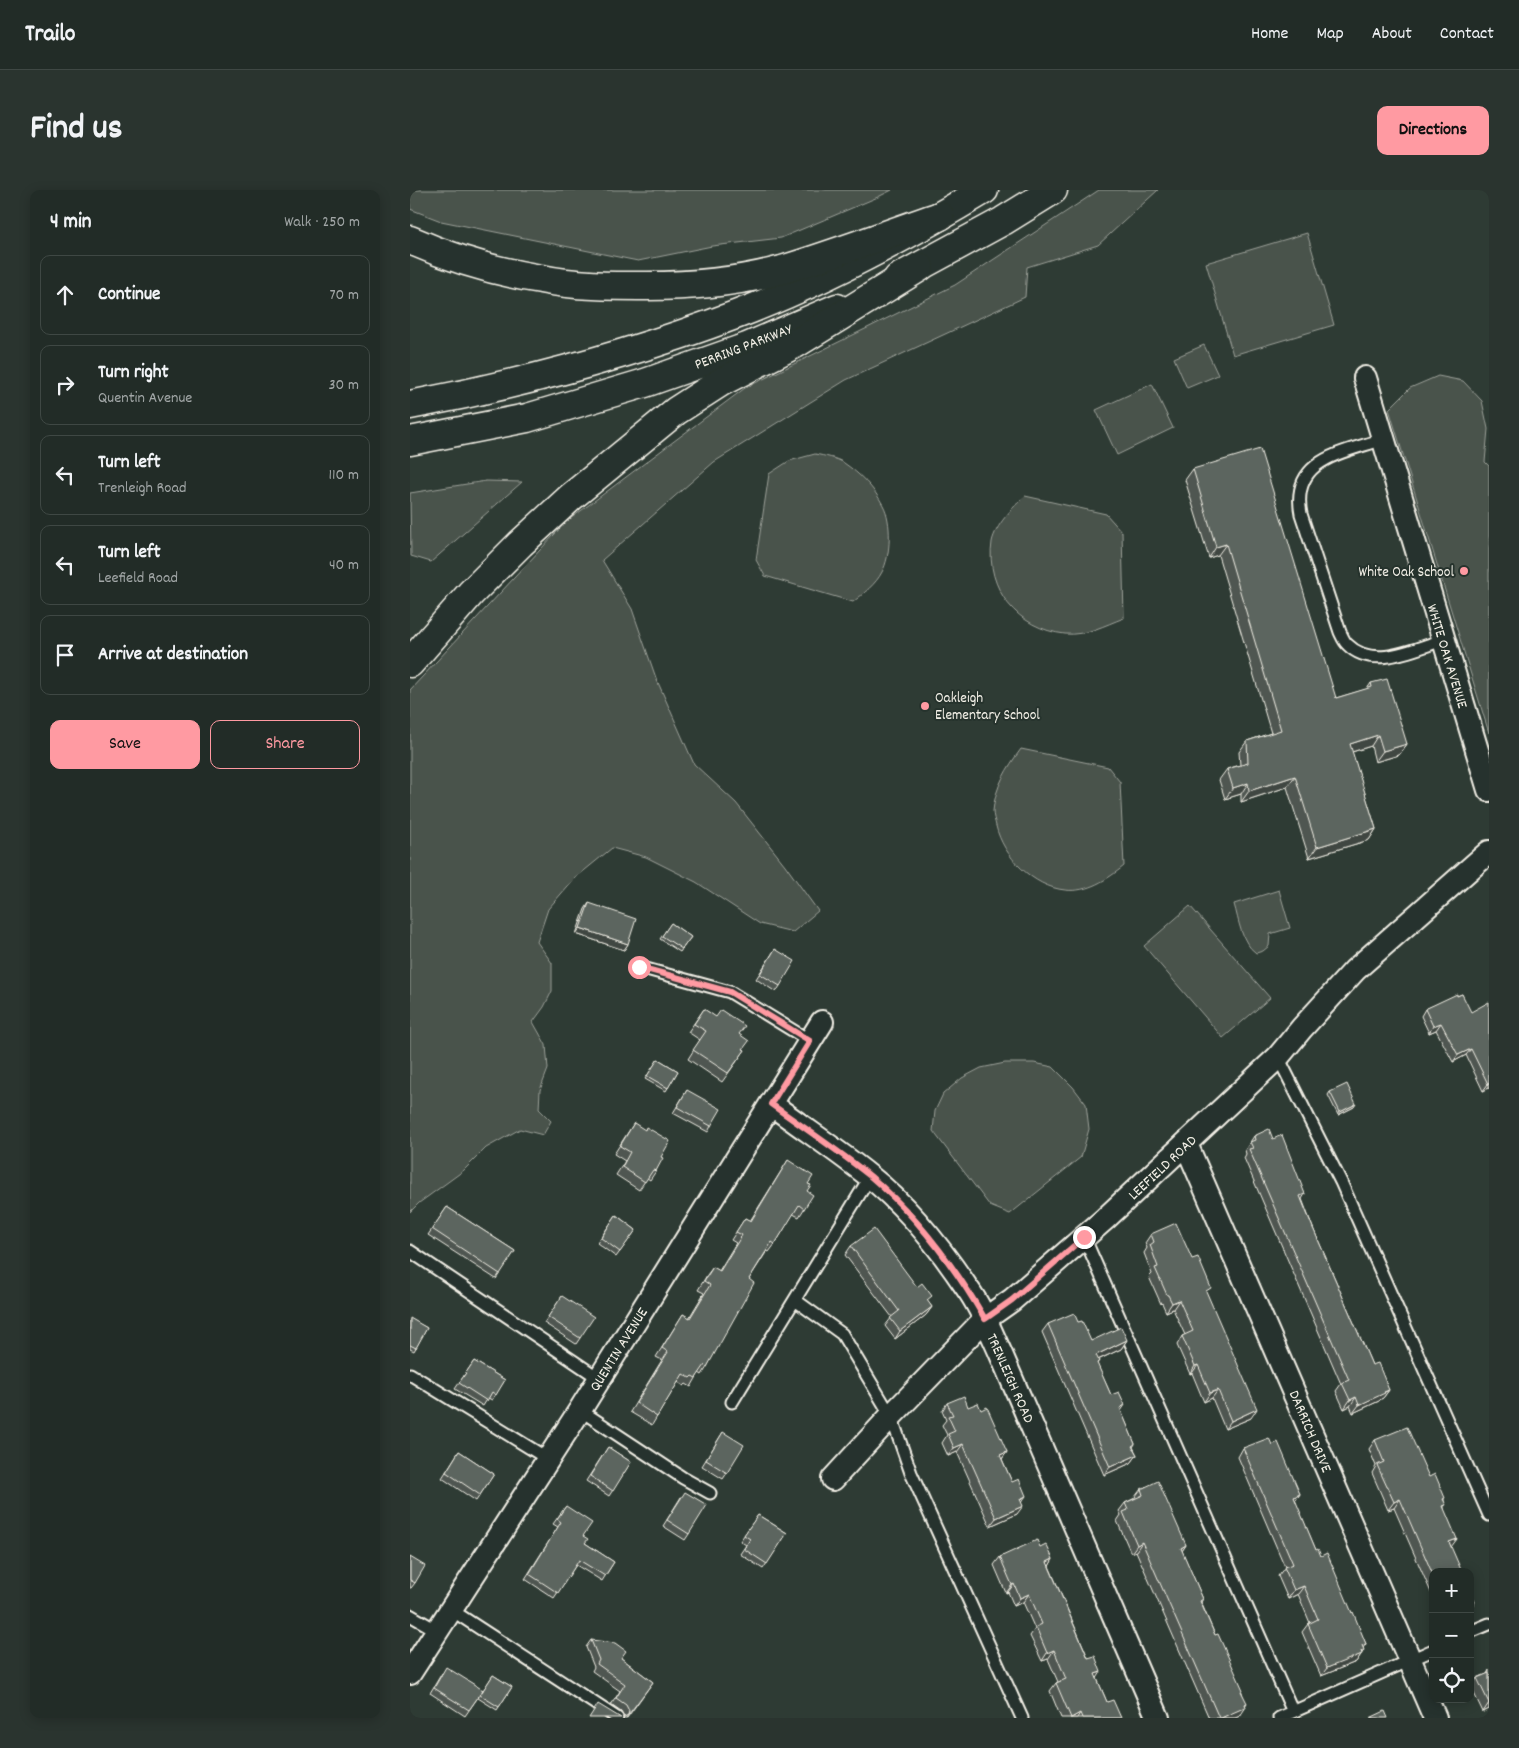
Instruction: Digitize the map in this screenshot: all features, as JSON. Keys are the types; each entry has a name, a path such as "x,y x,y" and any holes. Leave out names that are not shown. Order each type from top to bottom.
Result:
{"main road":[{"path":"410,405 518,383 636,349 739,314 863,258 984,190"},
{"name":"PERRING PARKWAY","path":"410,441 527,418 645,383 747,347 808,321 920,267 1003,221 1053,190"},
{"path":"410,240 450,256 541,280 584,284 683,286 736,279 781,270 940,216"},
{"path":"410,663 471,593 520,544 571,497 669,416 721,382 795,344 920,267"}],"street":[{"name":"WHITE OAK AVENUE","path":"1364,378 1489,790"},
{"name":"LEEFIELD ROAD","path":"834,1479 891,1416 985,1319 1012,1300 1186,1144 1278,1057 1355,970 1489,852"},
{"name":"QUENTIN AVENUE","path":"410,1673 436,1630 600,1379 822,1022"},
{"name":"TRENLEIGH ROAD","path":"771,1104 870,1177 902,1207 968,1288 985,1319 1158,1718"},
{"name":"DARRICH DRIVE","path":"1186,1144 1435,1718"}],"lane":[{"path":"1383,439 1320,461 1308,473 1301,487 1298,499 1301,514 1340,632 1346,644 1359,654 1371,658 1387,657 1443,640"},
{"path":"639,967 730,992 810,1041"},
{"path":"1278,1057 1341,1182 1489,1515"},
{"path":"732,1402 870,1177"},
{"path":"1084,1237 1293,1712"},
{"path":"410,1250 600,1379"},
{"path":"795,1300 842,1334 891,1416 910,1473 1022,1718"},
{"path":"410,1374 548,1459"},
{"path":"580,1410 683,1478 710,1493"},
{"path":"450,1609 617,1718"},
{"path":"410,1615 436,1630"},
{"path":"1474,1630 1489,1624"},
{"path":"1279,1718 1429,1652"}],"shaded area":[{"path":"410,190 892,190 781,238 712,246 638,261 441,221 410,209"},
{"path":"1099,190 1158,190 1098,245 1027,267 1025,297 846,380 714,462 602,560 632,609 656,678 694,764 736,803 785,865 818,911 793,932 760,924 696,882 646,857 612,848 574,879 548,909 537,942 552,963 552,991 544,1007 533,1022 546,1045 548,1069 540,1090 539,1109 551,1121 543,1135 520,1129 486,1148 463,1171 419,1203 410,1212 410,690 566,522 745,388 955,285"},
{"path":"1307,233 1334,325 1233,355 1206,263"},
{"path":"1204,345 1218,375 1187,388 1174,358"},
{"path":"1438,376 1463,381 1482,401 1488,429 1485,462 1489,466 1489,733 1389,409 1410,388"},
{"path":"1152,384 1173,428 1117,455 1096,410"},
{"path":"815,454 838,460 856,472 875,493 886,512 889,529 889,548 885,565 876,581 853,602 765,576 756,560 769,474 789,461"},
{"path":"486,481 522,482 431,562 411,556 410,493"},
{"path":"1025,496 1106,514 1122,532 1124,618 1087,632 1065,634 1048,631 1033,624 1019,615 1008,604 994,576 991,559 992,542 1001,523"},
{"path":"1021,749 1108,767 1120,782 1124,866 1097,884 1081,889 1065,890 1053,888 1042,883 1012,859 1000,837 993,811 996,794 1003,778"},
{"path":"1279,890 1290,928 1270,934 1269,946 1263,951 1256,953 1244,937 1234,904"},
{"path":"1190,906 1270,998 1223,1038 1144,946"},
{"path":"1005,1063 1034,1063 1053,1067 1073,1087 1086,1104 1089,1129 1081,1157 1010,1214 990,1206 933,1131 935,1111 943,1094 962,1078 981,1068"}],"building":[{"path":"1260,449 1336,698 1372,687 1371,683 1387,679 1407,744 1383,751 1378,735 1350,744 1376,829 1317,847 1295,776 1249,791 1248,783 1233,788 1227,769 1248,763 1247,741 1281,730 1226,544 1216,547 1193,469"},
{"path":"589,903 636,919 628,944 580,928"},
{"path":"671,923 691,937 682,949 662,936"},
{"path":"775,949 795,961 780,986 760,974"},
{"path":"1457,994 1457,996 1462,994 1471,1012 1489,1002 1489,1084 1471,1049 1458,1055 1441,1023 1433,1026 1425,1009"},
{"path":"704,1009 716,1017 721,1010 745,1026 739,1034 749,1041 743,1049 745,1050 728,1073 693,1050 706,1031 694,1024"},
{"path":"658,1059 678,1071 668,1088 647,1076"},
{"path":"1347,1084 1356,1104 1340,1112 1330,1092"},
{"path":"687,1090 721,1109 711,1126 677,1107"},
{"path":"634,1123 645,1130 646,1127 670,1141 656,1171 653,1170 645,1182 622,1167 630,1152 620,1146"},
{"path":"1269,1129 1273,1139 1282,1135 1305,1194 1300,1196 1313,1228 1372,1365 1378,1363 1389,1390 1359,1405 1356,1397 1350,1400 1342,1383 1349,1380 1249,1149 1253,1148 1250,1142 1255,1140 1254,1136"},
{"path":"788,1160 813,1176 808,1184 811,1185 807,1191 813,1195 804,1209 799,1205 775,1244 772,1242 749,1279 754,1283 707,1367 705,1365 696,1378 692,1376 690,1378 683,1374 657,1417 636,1403 668,1352 662,1348 683,1314 690,1318 710,1285 704,1281 713,1267 720,1271 742,1235 736,1232 745,1218 751,1221"},
{"path":"447,1207 515,1251 500,1274 432,1229"},
{"path":"616,1215 636,1230 620,1252 601,1238"},
{"path":"1176,1223 1192,1259 1198,1257 1211,1288 1206,1291 1257,1409 1231,1421 1218,1390 1210,1393 1198,1365 1195,1366 1182,1336 1193,1331 1179,1300 1172,1303 1155,1268 1158,1267 1150,1245 1154,1242 1151,1234"},
{"path":"874,1229 917,1287 922,1283 932,1296 927,1300 932,1307 900,1331 890,1318 899,1311 851,1246"},
{"path":"562,1296 594,1317 580,1338 548,1317"},
{"path":"1074,1313 1078,1322 1082,1321 1091,1341 1121,1327 1127,1340 1096,1355 1099,1361 1097,1363 1111,1395 1119,1392 1125,1405 1120,1408 1135,1444 1132,1446 1137,1455 1110,1467 1048,1324"},
{"path":"410,1318 427,1328 416,1348 410,1345"},
{"path":"474,1361 505,1380 496,1395 492,1392 487,1401 459,1383"},
{"path":"964,1396 968,1407 978,1403 981,1410 987,1407 1007,1452 1000,1455 1012,1482 1019,1479 1026,1496 1020,1499 1023,1506 996,1518 963,1444 954,1448 948,1434 955,1431 948,1416 953,1415 947,1403"},
{"path":"1407,1427 1429,1477 1435,1474 1445,1498 1443,1499 1446,1505 1443,1506 1457,1539 1449,1542 1460,1568 1430,1568 1400,1499 1394,1502 1377,1465 1384,1462 1375,1440"},
{"path":"723,1432 744,1445 727,1473 706,1460"},
{"path":"1269,1438 1272,1445 1278,1442 1300,1494 1294,1497 1316,1550 1318,1549 1321,1556 1327,1553 1366,1644 1362,1645 1364,1650 1361,1651 1362,1654 1327,1668 1308,1624 1318,1619 1304,1586 1294,1590 1284,1567 1293,1564 1243,1448"},
{"path":"608,1447 631,1462 613,1491 590,1476"},
{"path":"459,1451 494,1474 480,1495 446,1472"},
{"path":"1158,1481 1186,1545 1181,1548 1203,1599 1200,1601 1215,1635 1218,1634 1247,1703 1245,1704 1246,1707 1221,1718 1219,1718 1142,1542 1137,1545 1123,1512 1128,1510 1125,1503 1143,1495 1141,1489"},
{"path":"685,1492 707,1505 689,1534 667,1520"},
{"path":"566,1506 592,1523 583,1536 588,1539 585,1543 614,1562 605,1576 579,1560 558,1593 529,1574 561,1522 557,1519"},
{"path":"758,1515 787,1533 767,1564 744,1549 750,1539 744,1535"},
{"path":"1037,1540 1040,1547 1046,1544 1053,1559 1047,1562 1088,1658 1095,1656 1101,1672 1095,1674 1107,1702 1113,1700 1121,1718 1082,1718 1080,1713 1071,1718 1056,1683 1066,1679 1054,1650 1047,1653 1036,1627 1042,1624 1029,1594 1020,1598 1000,1557"},
{"path":"410,1557 425,1566 415,1583 410,1580"},
{"path":"591,1640 615,1643 626,1651 621,1658 653,1682 626,1718 622,1718 628,1715 629,1711 626,1705 616,1698 625,1684 597,1664 599,1660"},
{"path":"446,1667 483,1690 469,1710 434,1688"},
{"path":"1489,1673 1489,1703 1477,1678"},
{"path":"493,1675 512,1687 499,1707 480,1695"},
{"path":"598,1704 621,1718 589,1718"},
{"path":"1385,1711 1388,1718 1370,1718"}],"place":[{"name":"White Oak School","path":"1464,571"},
{"name":"Oakleigh Elementary School","path":"925,706"}],"route":[{"path":"639,967 730,992 810,1041 771,1104 870,1177 902,1207 968,1288 985,1319 1012,1300 1084,1237"}]}
